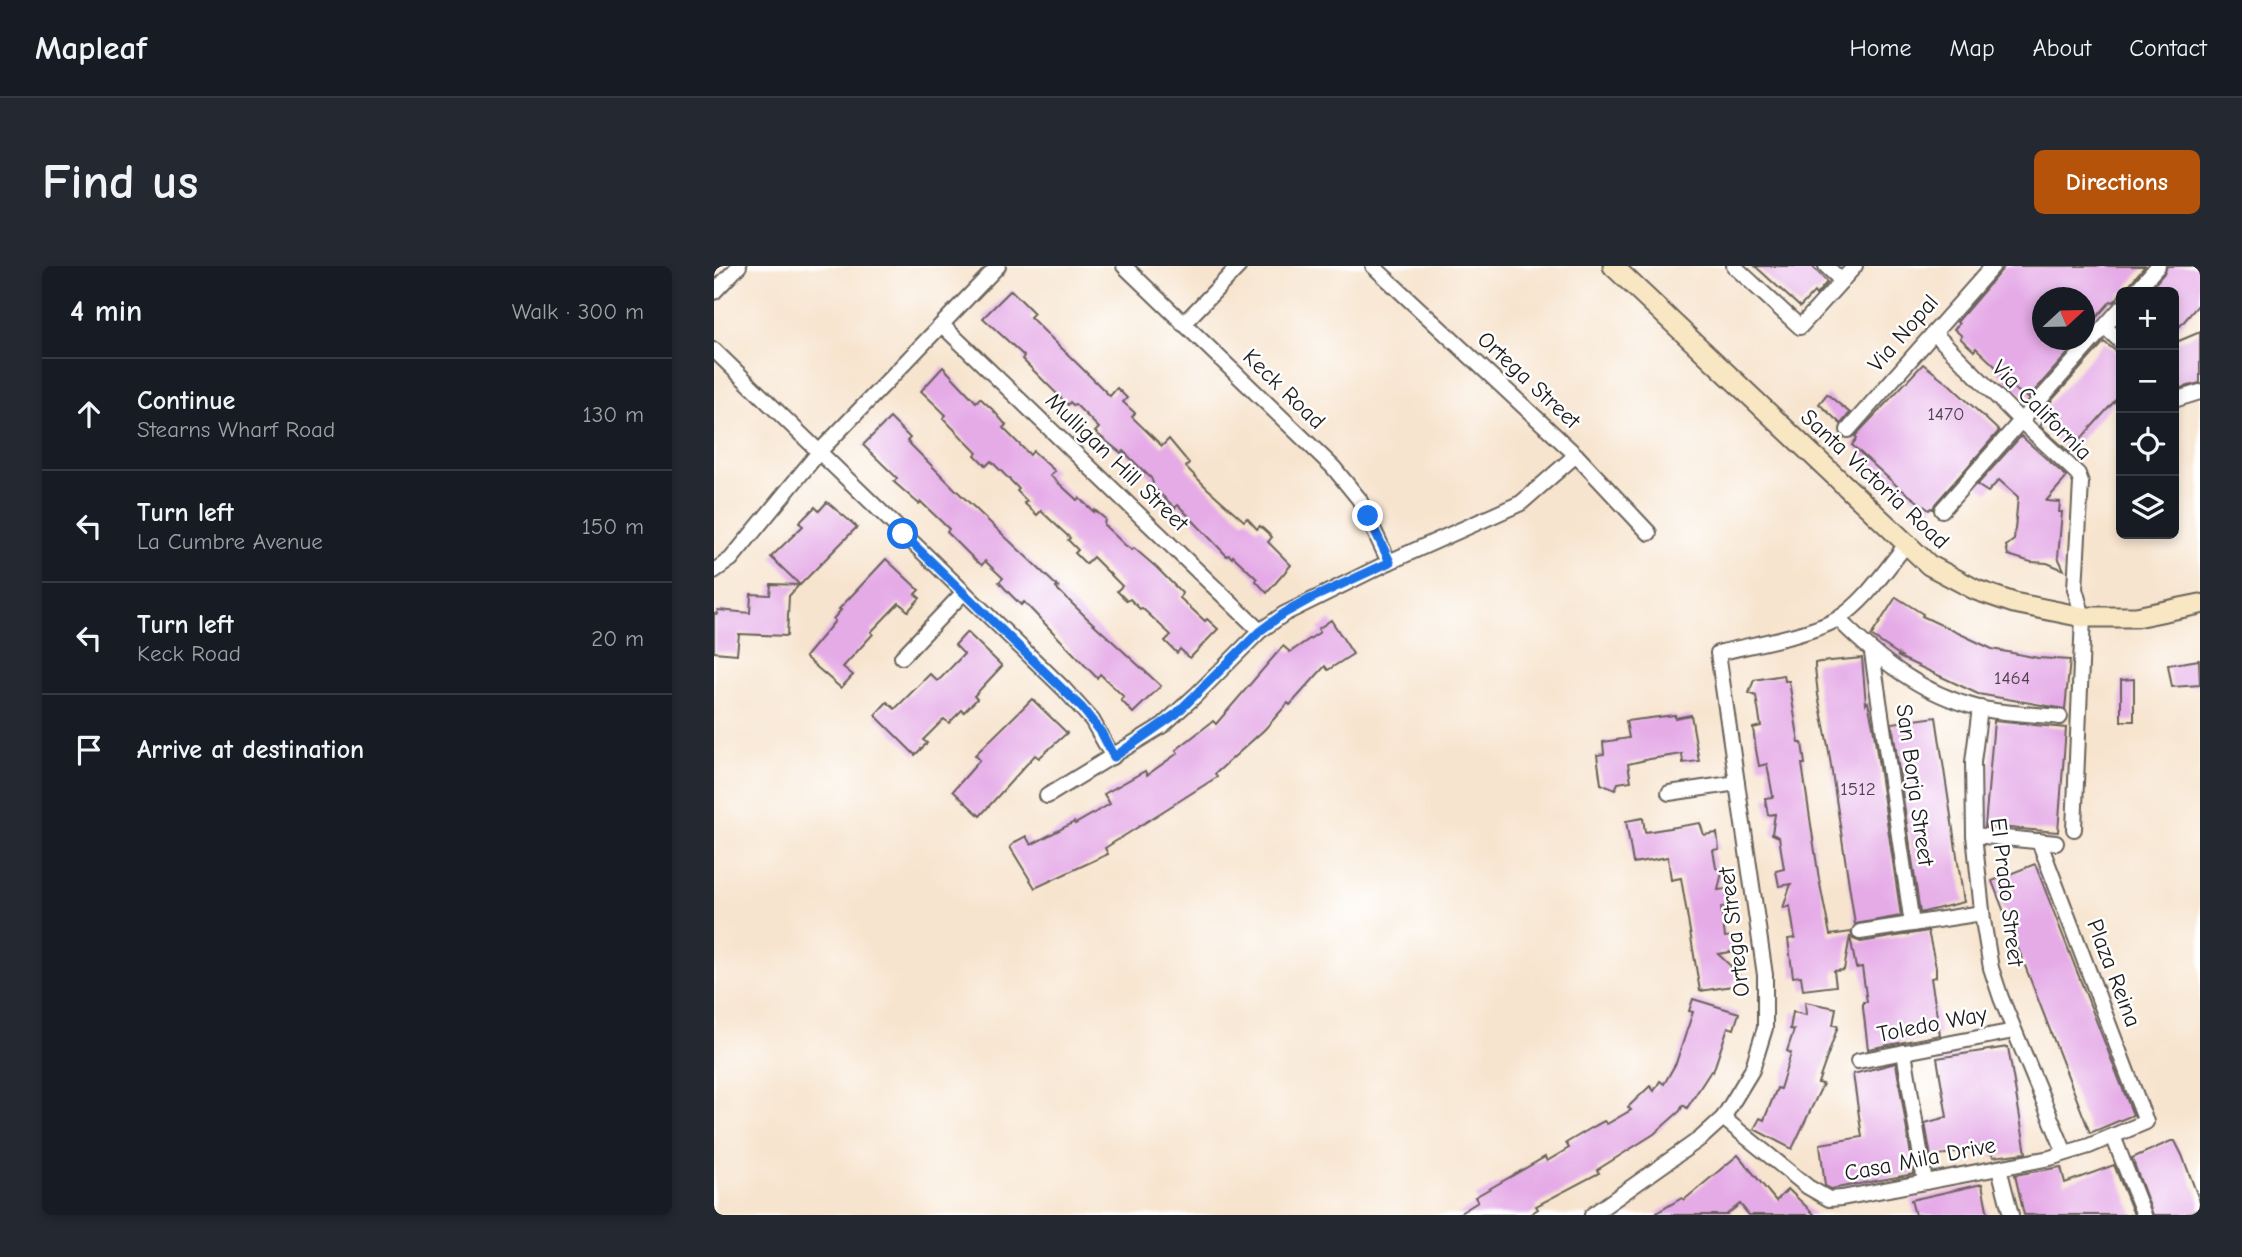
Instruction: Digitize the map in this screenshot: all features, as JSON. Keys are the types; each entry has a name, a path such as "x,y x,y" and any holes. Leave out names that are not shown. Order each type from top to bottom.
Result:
{"street":[{"path":"714,292 739,266"},
{"path":"714,571 731,559 818,452 998,266"},
{"name":"Keck Road","path":"1124,266 1348,484 1368,516 1390,562"},
{"path":"1183,324 1239,266"},
{"name":"Ortega Street","path":"1373,266 1576,455 1649,533"},
{"name":"Santa Victoria Road","path":"1613,266 1929,565 1976,590 2014,603 2083,617 2136,617 2200,604"},
{"path":"1734,266 1800,327 1856,266"},
{"path":"1826,266 1842,281"},
{"name":"Via Nopal","path":"1848,430 1993,266"},
{"path":"2139,287 2158,266"},
{"path":"1942,510 2116,314"},
{"name":"Mulligan Hill Street","path":"942,325 1260,631"},
{"path":"2105,327 2116,337"},
{"name":"Via California","path":"1934,332 2021,421 2078,474 2081,483 2075,589 2083,617 2074,829"},
{"path":"714,350 1082,708 1101,732 1114,757"},
{"path":"2179,398 2200,392"},
{"path":"1046,796 1114,757 1176,714 1260,631 1283,614 1310,599 1521,503 1576,455"},
{"path":"1906,545 1864,595 1838,619 1872,653 1905,677 1945,696 1980,708 2060,717"},
{"path":"902,657 964,592"},
{"name":"Ortega Street","path":"1592,1215 1701,1138 1723,1118 1752,1070 1765,1028 1765,975 1718,653 1802,632 1838,619"},
{"name":"San Borja Street","path":"1872,653 1912,924"},
{"name":"El Prado Street","path":"1980,708 1973,762 1974,835 1991,968 2065,1153"},
{"path":"1670,793 1737,783"},
{"path":"1974,835 2056,843"},
{"name":"Plaza Reina","path":"2039,841 2146,1122"},
{"path":"1860,932 1982,913"},
{"name":"Toledo Way","path":"1858,1061 2014,1031"},
{"path":"1904,1052 1925,1182"},
{"name":"Casa Mila Drive","path":"1723,1118 1808,1187 1829,1199 2065,1153 2146,1122"},
{"path":"2113,1136 2144,1215"},
{"path":"1999,1168 2011,1215"},
{"path":"1827,1215 1829,1199"}],"building":[{"path":"1755,266 1812,266 1827,282 1800,307"},
{"path":"2005,266 2145,266 2128,287 2116,287 2116,300 2111,301 2095,319 2095,287 2032,287 2032,350 2071,350 2028,398 2003,381 2006,378 1996,371 1998,369 1976,348 1974,351 1960,338 1962,336 1954,329 1959,324 1957,322"},
{"path":"2167,266 2200,266 2200,303 2179,327 2179,287 2152,287"},
{"path":"1011,290 1034,313 1030,317 1110,396 1117,388 1127,398 1123,402 1135,413 1132,417 1162,446 1169,439 1189,463 1186,467 1208,489 1244,521 1247,518 1257,529 1260,526 1272,537 1268,542 1291,565 1267,593 1257,579 1233,556 1227,556 1178,505 1175,508 1151,485 1151,478 1123,451 1121,453 1095,432 1099,428 1075,404 1070,402 1068,405 1022,359 1024,356 983,318"},
{"path":"2200,332 2200,383 2179,388 2179,350 2179,341"},
{"path":"2104,342 2116,351 2116,400 2069,452 2040,426 2043,422 2040,419 2046,412 2043,410"},
{"path":"1923,364 1949,384 1999,431 1933,509 1929,510 1897,486 1852,445 1857,438 1855,436"},
{"path":"943,367 976,402 980,398 993,410 1006,425 1003,428 1030,455 1033,451 1055,471 1050,475 1077,500 1079,498 1105,519 1104,525 1125,545 1132,550 1134,548 1156,567 1182,593 1180,598 1218,629 1190,658 1180,649 1177,653 1165,641 1171,635 1142,608 1130,599 1127,601 1117,591 1122,586 1093,557 1086,564 1075,553 1078,550 1068,540 1070,538 1041,511 1037,515 1024,503 1027,501 1017,491 1019,489 991,461 986,466 943,418 946,415 921,391"},
{"path":"1827,394 1850,413 1841,424 1819,404"},
{"path":"890,418 910,438 907,441 957,491 1161,686 1133,713 1121,700 1124,697 1100,674 1097,678 1024,602 1021,605 999,582 1003,578 985,561 982,565 976,561 921,502 919,504 894,482 897,478 863,445"},
{"path":"2021,436 2067,477 2046,501 2060,502 2059,512 2062,512 2058,557 2064,570 2047,563 2031,562 2008,555 2006,546 2014,540 2018,497 1999,480 1988,492 1977,485"},
{"path":"827,502 857,527 800,585 771,557 803,526 799,523 815,507 819,511"},
{"path":"886,559 919,590 915,594 920,598 908,611 899,603 871,632 873,634 843,667 853,675 841,688 805,657 835,621 833,619 841,610 839,609"},
{"path":"771,584 799,585 789,596 787,636 739,634 737,654 714,652 714,613 717,614 718,610 750,613 751,594 770,595"},
{"path":"1896,597 1923,614 1922,616 1992,649 2038,658 2070,660 2065,709 1978,694 1897,656 1901,656 1871,636"},
{"path":"1331,620 1353,654 1328,670 1325,666 1290,705 1288,703 1264,730 1215,774 1217,777 1105,848 1108,854 1035,888 1010,847 1015,842 1026,836 1031,845 1110,804 1104,794 1145,771 1147,775 1178,753 1176,750 1213,721 1216,724 1283,646 1290,652 1320,632 1318,629"},
{"path":"967,632 1002,666 974,696 977,699 949,723 944,719 923,740 927,743 915,755 875,715 887,702 895,709 930,674 937,681 941,678 964,654 955,645"},
{"path":"1862,658 1866,704 1868,702 1873,726 1901,916 1855,924 1815,663"},
{"path":"2199,660 2200,685 2172,687 2168,665"},
{"path":"1784,675 1785,681 1789,681 1799,743 1802,743 1805,764 1802,764 1830,935 1851,932 1853,939 1861,942 1928,931 1936,967 1936,977 1931,978 1940,1035 1868,1049 1863,1008 1863,1002 1867,1002 1862,967 1856,968 1850,936 1844,970 1834,971 1836,986 1803,990 1801,976 1793,977 1788,939 1795,938 1790,906 1783,908 1791,884 1779,886 1776,871 1784,869 1779,837 1772,834 1775,814 1768,815 1765,798 1773,797 1767,764 1759,766 1753,728 1761,726 1756,696 1749,693 1754,680"},
{"path":"2134,679 2134,721 2121,721 2121,680"},
{"path":"1032,699 1067,733 1039,758 1035,755 980,816 953,791 980,760 975,755"},
{"path":"1675,715 1675,718 1691,715 1699,761 1683,763 1682,754 1628,764 1631,781 1618,783 1615,790 1601,784 1597,755 1604,754 1603,742 1629,738 1626,721"},
{"path":"1936,717 1964,902 1920,913 1892,723"},
{"path":"1994,721 2066,728 2058,832 1985,826"},
{"path":"1643,818 1645,832 1700,823 1704,835 1717,833 1719,849 1713,850 1716,868 1722,872 1718,890 1726,889 1729,906 1721,907 1725,937 1734,936 1737,951 1718,954 1739,974 1732,986 1700,991 1681,878 1671,880 1668,857 1633,863 1626,821"},
{"path":"2035,864 2133,1115 2090,1133 1992,881"},
{"path":"1693,999 1739,1013 1734,1029 1728,1027 1713,1072 1711,1071 1687,1108 1683,1105 1680,1111 1654,1134 1597,1170 1599,1173 1536,1206 1538,1209 1529,1215 1457,1215 1478,1202 1475,1197 1545,1157 1547,1161 1569,1148 1566,1143 1593,1127 1604,1121 1607,1124 1631,1110 1628,1107 1650,1086 1654,1091 1660,1081 1664,1084 1676,1063 1693,1012 1689,1011"},
{"path":"1805,1002 1836,1008 1833,1025 1838,1026 1818,1083 1823,1084 1792,1149 1754,1129 1760,1118 1764,1120 1777,1088 1780,1089 1791,1053 1787,1051 1794,1030 1790,1029 1793,1012 1806,1015"},
{"path":"2008,1047 2026,1153 1993,1157 1990,1145 1931,1157 1925,1123 1947,1117 1937,1058"},
{"path":"1896,1063 1914,1174 1831,1189 1825,1186 1820,1144 1862,1137 1853,1074"},
{"path":"2175,1141 2182,1155 2200,1202 2200,1209 2185,1215 2153,1215 2132,1158"},
{"path":"1738,1155 1776,1201 1788,1189 1815,1215 1749,1215 1740,1204 1726,1215 1653,1215 1682,1198 1684,1200"},
{"path":"2114,1165 2134,1215 2024,1215 2015,1175 2061,1167 2065,1183"},
{"path":"1982,1184 1988,1215 1915,1215 1911,1200"}],"route":[{"path":"903,534 1082,708 1101,732 1114,757 1163,725 1260,631 1283,614 1390,562 1368,516"}]}
